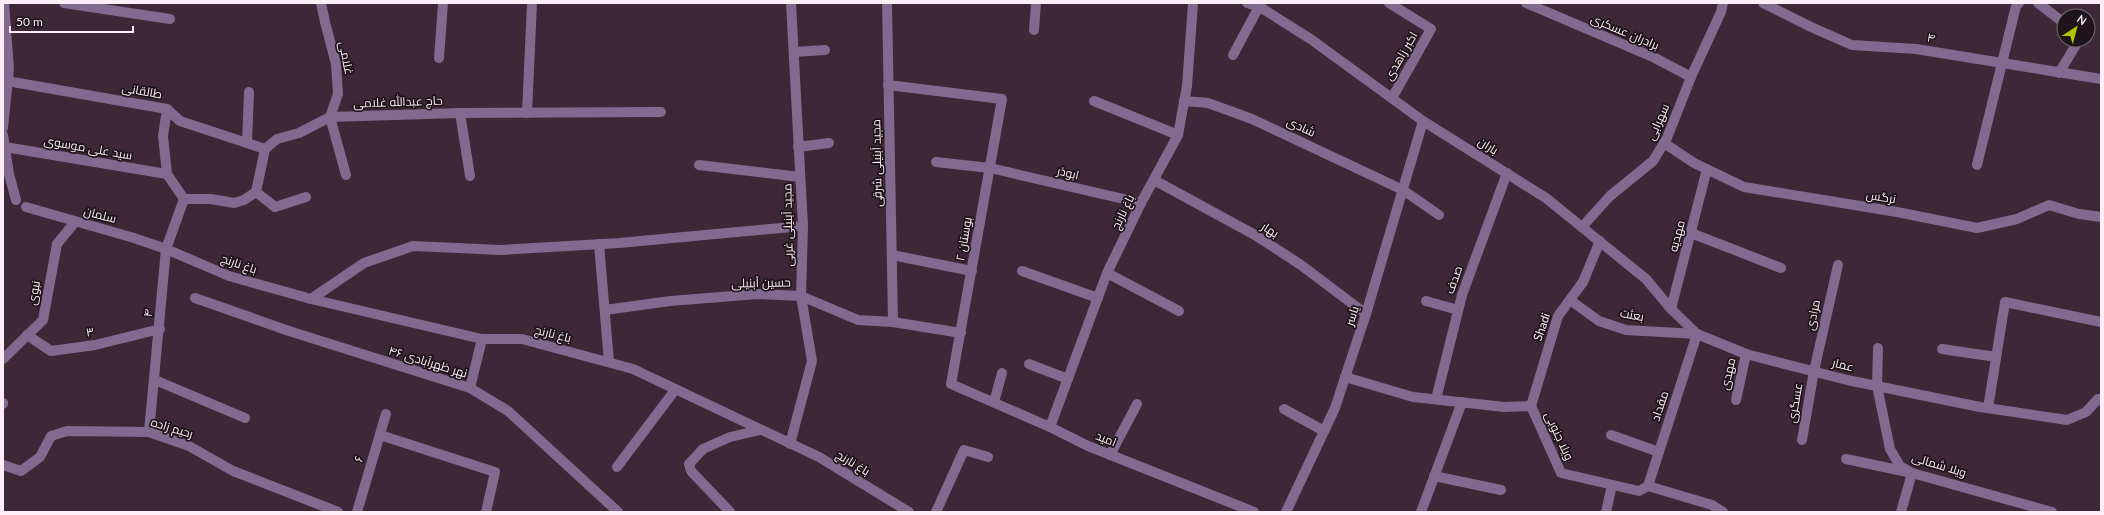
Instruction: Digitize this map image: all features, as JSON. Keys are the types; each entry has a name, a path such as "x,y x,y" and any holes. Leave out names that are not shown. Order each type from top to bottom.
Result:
{"street":[{"path":"3,128 8,81 4,3"},
{"path":"64,3 170,19"},
{"name":"غلامی","path":"321,3 324,22 336,64 338,94 330,117"},
{"path":"439,58 443,3"},
{"path":"527,113 532,3"},
{"name":"مجید آبنیلی غربی","path":"790,444 812,361 801,296 803,226 791,3"},
{"name":"مجید آبنیلی شرقی","path":"887,3 893,322"},
{"path":"1034,30 1036,3"},
{"name":"باغ نارنج","path":"1050,427 1107,273 1141,203 1178,135 1187,86 1193,3"},
{"name":"باران","path":"1247,3 1260,5 1312,40 1424,121 1546,198 1646,279 1671,309 1697,334"},
{"name":"اکبر زاهدی","path":"1389,3 1431,28 1392,98"},
{"name":"برادران عسکری","path":"1526,3 1654,58 1691,77"},
{"name":"سهرابی","path":"1582,227 1610,196 1653,161 1664,143 1691,77 1721,12 1723,3"},
{"name":"۴","path":"1764,3 1811,27 1852,44 1916,49 2101,79"},
{"path":"2038,3 2056,17"},
{"path":"1977,165 2003,64 2014,4"},
{"path":"1233,55 1260,5"},
{"path":"2059,73 2074,48"},
{"path":"794,52 825,50"},
{"name":"طالقانی","path":"8,81 167,109 180,121 265,149"},
{"name":"بوستان ۲","path":"888,85 1002,99 951,384"},
{"path":"247,143 249,92"},
{"path":"1094,101 1178,135"},
{"name":"شادی","path":"1184,101 1208,103 1252,119 1403,190 1439,215"},
{"path":"167,109 164,136 167,174 184,199 211,199 234,203 244,200 256,192 265,149"},
{"name":"حاج عبدالله غلامی","path":"265,149 277,139 299,133 330,117 460,113 661,112"},
{"path":"460,113 470,176"},
{"path":"330,117 346,175"},
{"name":"یاسر","path":"1286,512 1335,408 1366,314 1424,121"},
{"path":"3,135 8,174 16,200"},
{"path":"798,147 829,143"},
{"name":"نرگس","path":"1664,143 1694,164 1744,187 1898,212 1977,228 2017,219 2049,205 2079,214 2101,217"},
{"name":"سید علی موسوی","path":"5,147 167,174"},
{"name":"ابوذر","path":"936,162 990,168 1141,203"},
{"path":"699,165 800,177"},
{"name":"مهدیه","path":"1671,309 1707,170"},
{"name":"صدف","path":"1436,399 1462,295 1507,173"},
{"name":"بهار","path":"1154,180 1255,236 1301,265 1366,314"},
{"path":"256,192 275,207 306,197"},
{"name":"۴","path":"149,432 160,329 166,249 184,199"},
{"name":"سلمان","path":"26,207 166,249"},
{"name":"نبوی","path":"3,359 42,320 57,244 75,222"},
{"path":"311,299 364,263 413,246 501,250 599,244 803,226"},
{"path":"1691,233 1781,268"},
{"name":"Shadi","path":"1531,406 1558,316 1583,282 1600,241"},
{"path":"599,244 609,362"},
{"name":"باغ نارنج","path":"166,249 230,276 311,299 482,339 522,339 633,369 819,457 909,512"},
{"path":"892,255 972,271"},
{"name":"مرادی","path":"1814,372 1838,265"},
{"path":"1022,271 1098,298"},
{"path":"1107,273 1179,311"},
{"name":"حسین آبنیلی","path":"605,310 670,301 758,294 801,296 858,320 893,322 961,333"},
{"name":"نهر ظهرآبادی ۴۶","path":"195,298 289,331 470,388 508,411 618,512"},
{"name":"بعثت","path":"1570,300 1599,320 1626,330 1697,334"},
{"path":"1426,301 1458,310"},
{"path":"1988,408 2005,302 2101,322"},
{"name":"۳","path":"27,335 51,351 95,345 160,329"},
{"name":"عمار","path":"1697,334 1746,354 1814,372 1988,408 2067,420 2086,412 2098,399 2101,399"},
{"name":"مقداد","path":"1648,486 1697,334"},
{"path":"470,388 482,339"},
{"name":"ویلا شمالی","path":"1878,348 1877,386 1890,449 1900,466 1912,473 2052,512"},
{"path":"1942,349 1996,357"},
{"name":"مهدی","path":"1736,400 1746,354"},
{"path":"1029,364 1068,379"},
{"name":"عسگری","path":"1802,440 1814,372"},
{"path":"994,402 1002,373"},
{"name":"ویلا جنوبی","path":"1345,377 1413,397 1504,407 1531,406 1561,472 1639,491 1648,486 1712,504 1723,512"},
{"path":"155,380 245,418"},
{"name":"امید","path":"951,384 1050,427 1088,446 1254,512"},
{"path":"617,467 675,390"},
{"path":"1421,512 1462,402"},
{"path":"1110,455 1137,404"},
{"path":"1284,409 1324,432"},
{"name":"۶","path":"357,512 386,414"},
{"path":"730,512 691,471 689,464 703,450 730,438 760,430"},
{"name":"رحیم زاده","path":"3,465 21,471 40,457 52,436 67,431 149,432 189,446 233,471 338,512"},
{"path":"380,435 495,472 486,512"},
{"path":"1611,435 1659,452"},
{"path":"936,512 964,450 988,457"},
{"path":"1846,459 1912,473 1901,512"},
{"path":"1434,476 1501,490"},
{"path":"1606,512 1612,485"}]}
